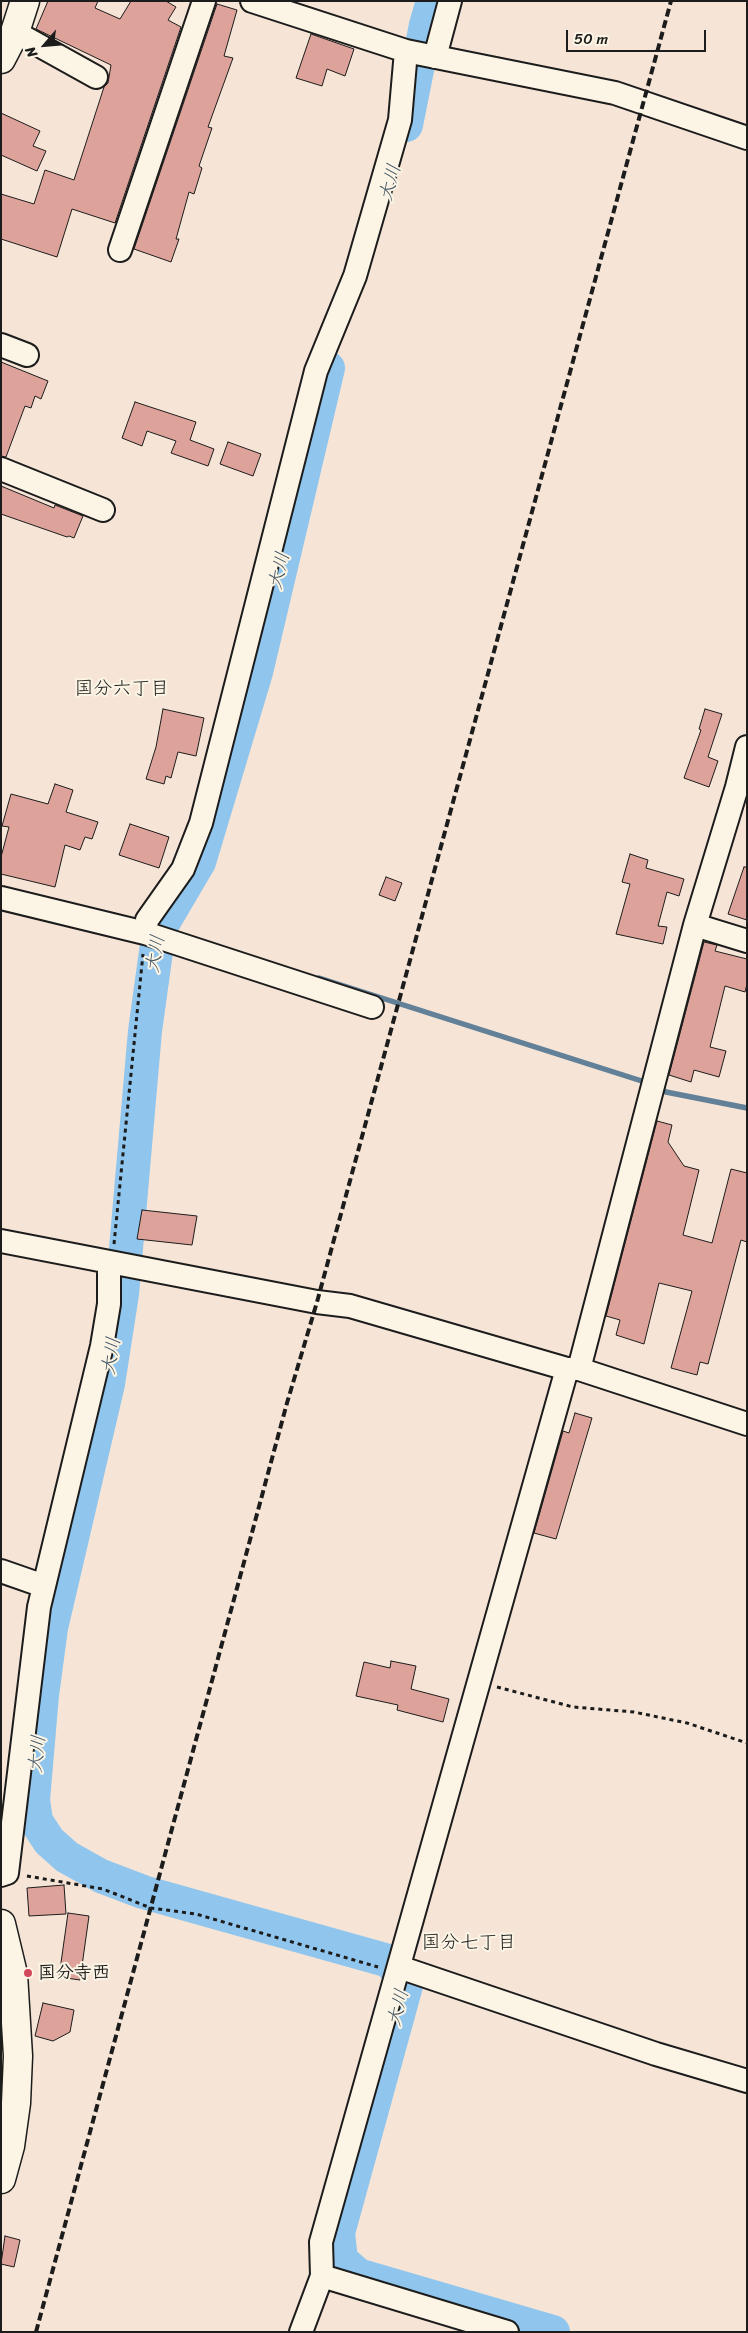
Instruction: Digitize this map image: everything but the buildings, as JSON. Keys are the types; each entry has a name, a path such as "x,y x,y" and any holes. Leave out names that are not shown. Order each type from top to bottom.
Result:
{"main road":[{"path":"1,59 15,32 25,1"},
{"path":"1,1924 13,1974 18,2056 16,2103 10,2146 1,2179"}],"street":[{"path":"120,250 204,1"},
{"path":"252,1 406,51 615,93 747,138"},
{"path":"435,57 450,1"},
{"path":"15,32 96,77"},
{"path":"145,933 147,920 183,869 201,823 316,371 356,276 400,120 406,51"},
{"path":"1,345 27,355"},
{"path":"1,469 103,510"},
{"path":"301,2332 322,2276 321,2242 480,1682 573,1369 695,925 737,787 747,747"},
{"path":"1,898 145,933 372,1007"},
{"path":"695,925 747,941"},
{"path":"1,1241 317,1302 350,1306 573,1369 747,1424"},
{"path":"4,1874 39,1607 102,1346 109,1304 109,1263"},
{"path":"1,1571 44,1586"},
{"path":"399,1970 656,2054 747,2081"},
{"path":"322,2276 507,2332"}],"path":[{"path":"109,1263 113,1251 145,933"},
{"path":"480,1682 573,1706 634,1712 687,1723 747,1743"},
{"path":"4,1874 103,1889 150,1908 196,1914 399,1970"}],"waterway":[{"name":"大川","path":"406,125 426,25 433,1"},
{"name":"大川","path":"328,368 256,672 199,862 159,930 145,1031 122,1294 108,1384 51,1628 42,1695 33,1800 36,1821 49,1841 67,1857 101,1876 143,1892 389,1961 407,1982 338,2233 341,2260 358,2275 553,2332"},
{"path":"319,978 648,1083"},
{"path":"657,1087 666,1092 747,1108"}],"railway":[{"path":"36,2332 287,1403 317,1302 671,1"}],"place":[{"name":"国分寺西","path":"28,1973"}],"district":[{"name":"国分六丁目","path":"122,689"},
{"name":"国分七丁目","path":"469,1943"}]}
